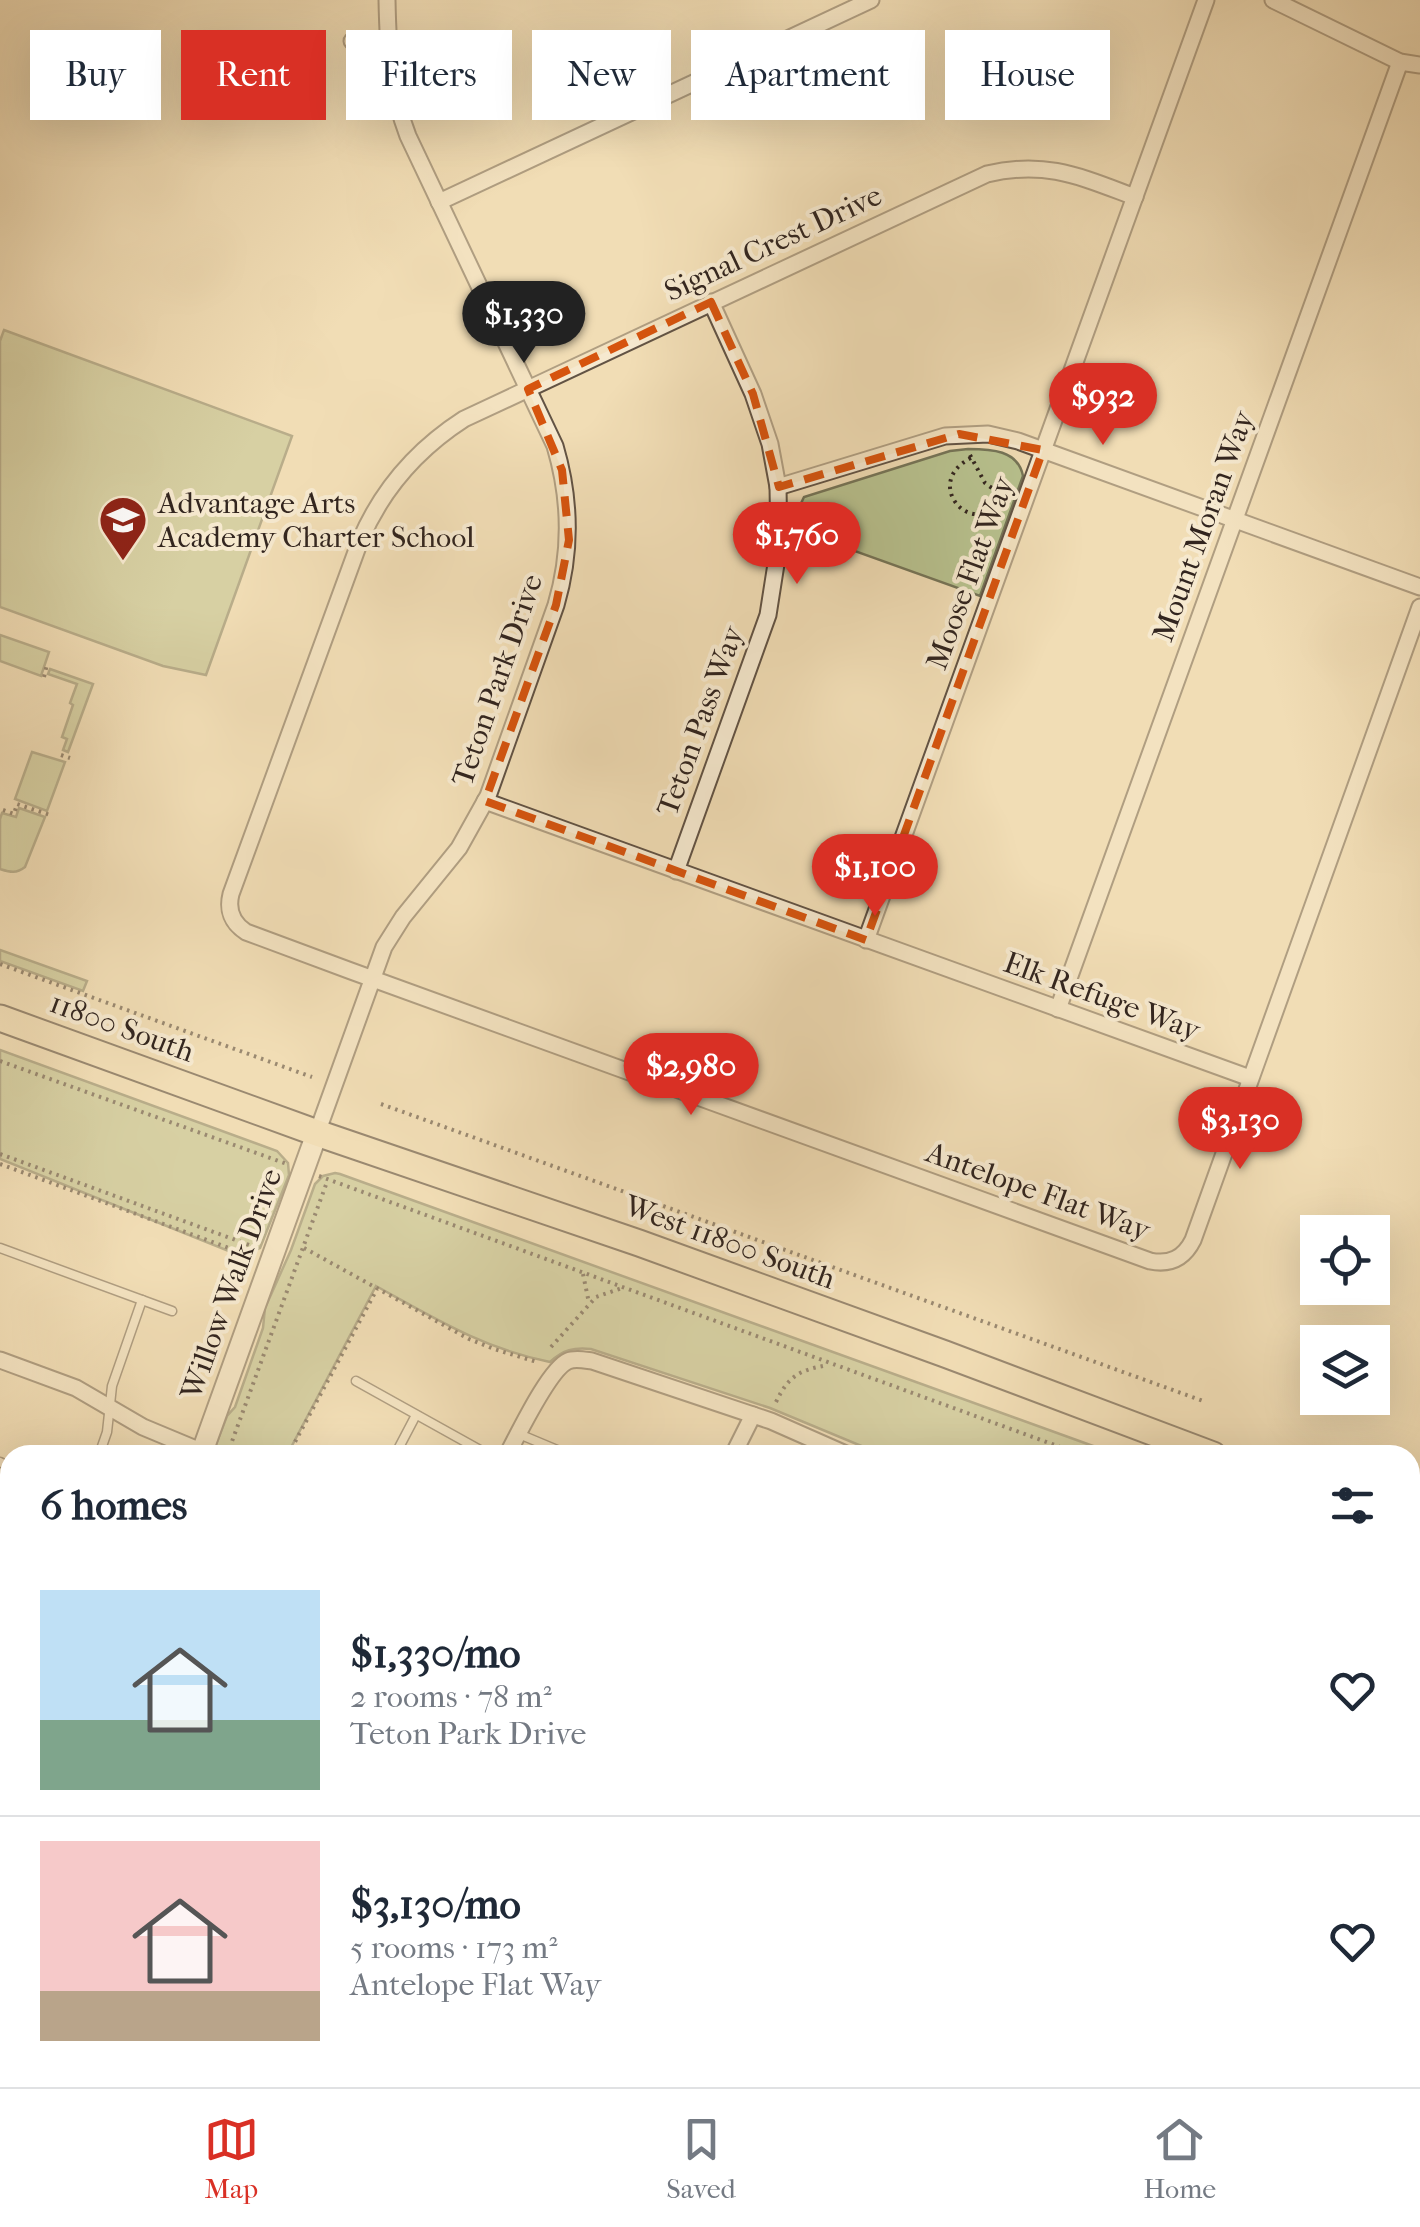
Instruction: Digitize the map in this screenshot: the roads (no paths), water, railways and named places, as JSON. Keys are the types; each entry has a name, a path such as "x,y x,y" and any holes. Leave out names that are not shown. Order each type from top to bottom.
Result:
{"main road":[{"name":"11800 South","path":"0,1018 222,1098"},
{"name":"West 11800 South","path":"222,1098 639,1243 1186,1445"}],"street":[{"name":"Teton Park Drive","path":"388,0 388,30"},
{"path":"439,202 871,0"},
{"name":"Moose Flat Way","path":"866,940 1206,0"},
{"path":"1272,0 1400,62 1420,65"},
{"name":"Mount Moran Way","path":"1058,1009 1400,62"},
{"name":"Teton Park Drive","path":"316,1132 392,932 459,848 485,802 556,605 566,562 569,518 554,446 402,120"},
{"name":"Signal Crest Drive","path":"232,917 231,894 360,541 388,489 414,458 446,430 987,174 1042,168 1078,176 1135,197"},
{"name":"Teton Pass Way","path":"676,871 768,615 779,546 778,487 770,444 758,407 711,302"},
{"path":"778,487 931,440 959,434 1003,437 1420,587"},
{"name":"Antelope Flat Way","path":"232,917 246,932 1158,1263 1174,1261 1190,1246 1420,608"},
{"name":"Elk Refuge Way","path":"485,802 1250,1078"},
{"name":"Willow Walk Drive","path":"205,1445 316,1132"},
{"path":"513,1445 548,1382 568,1361 580,1359 753,1414 825,1445"},
{"path":"0,1360 76,1388 143,1427 184,1445"},
{"path":"738,1445 753,1414"}],"lane":[{"path":"0,1248 172,1311"},
{"path":"102,1445 112,1386 142,1300"},
{"path":"356,1382 471,1445"},
{"path":"400,1445 416,1415"},
{"path":"519,1434 545,1445"}],"place":[{"name":"Advantage Arts Academy Charter School","path":"123,562"}]}
